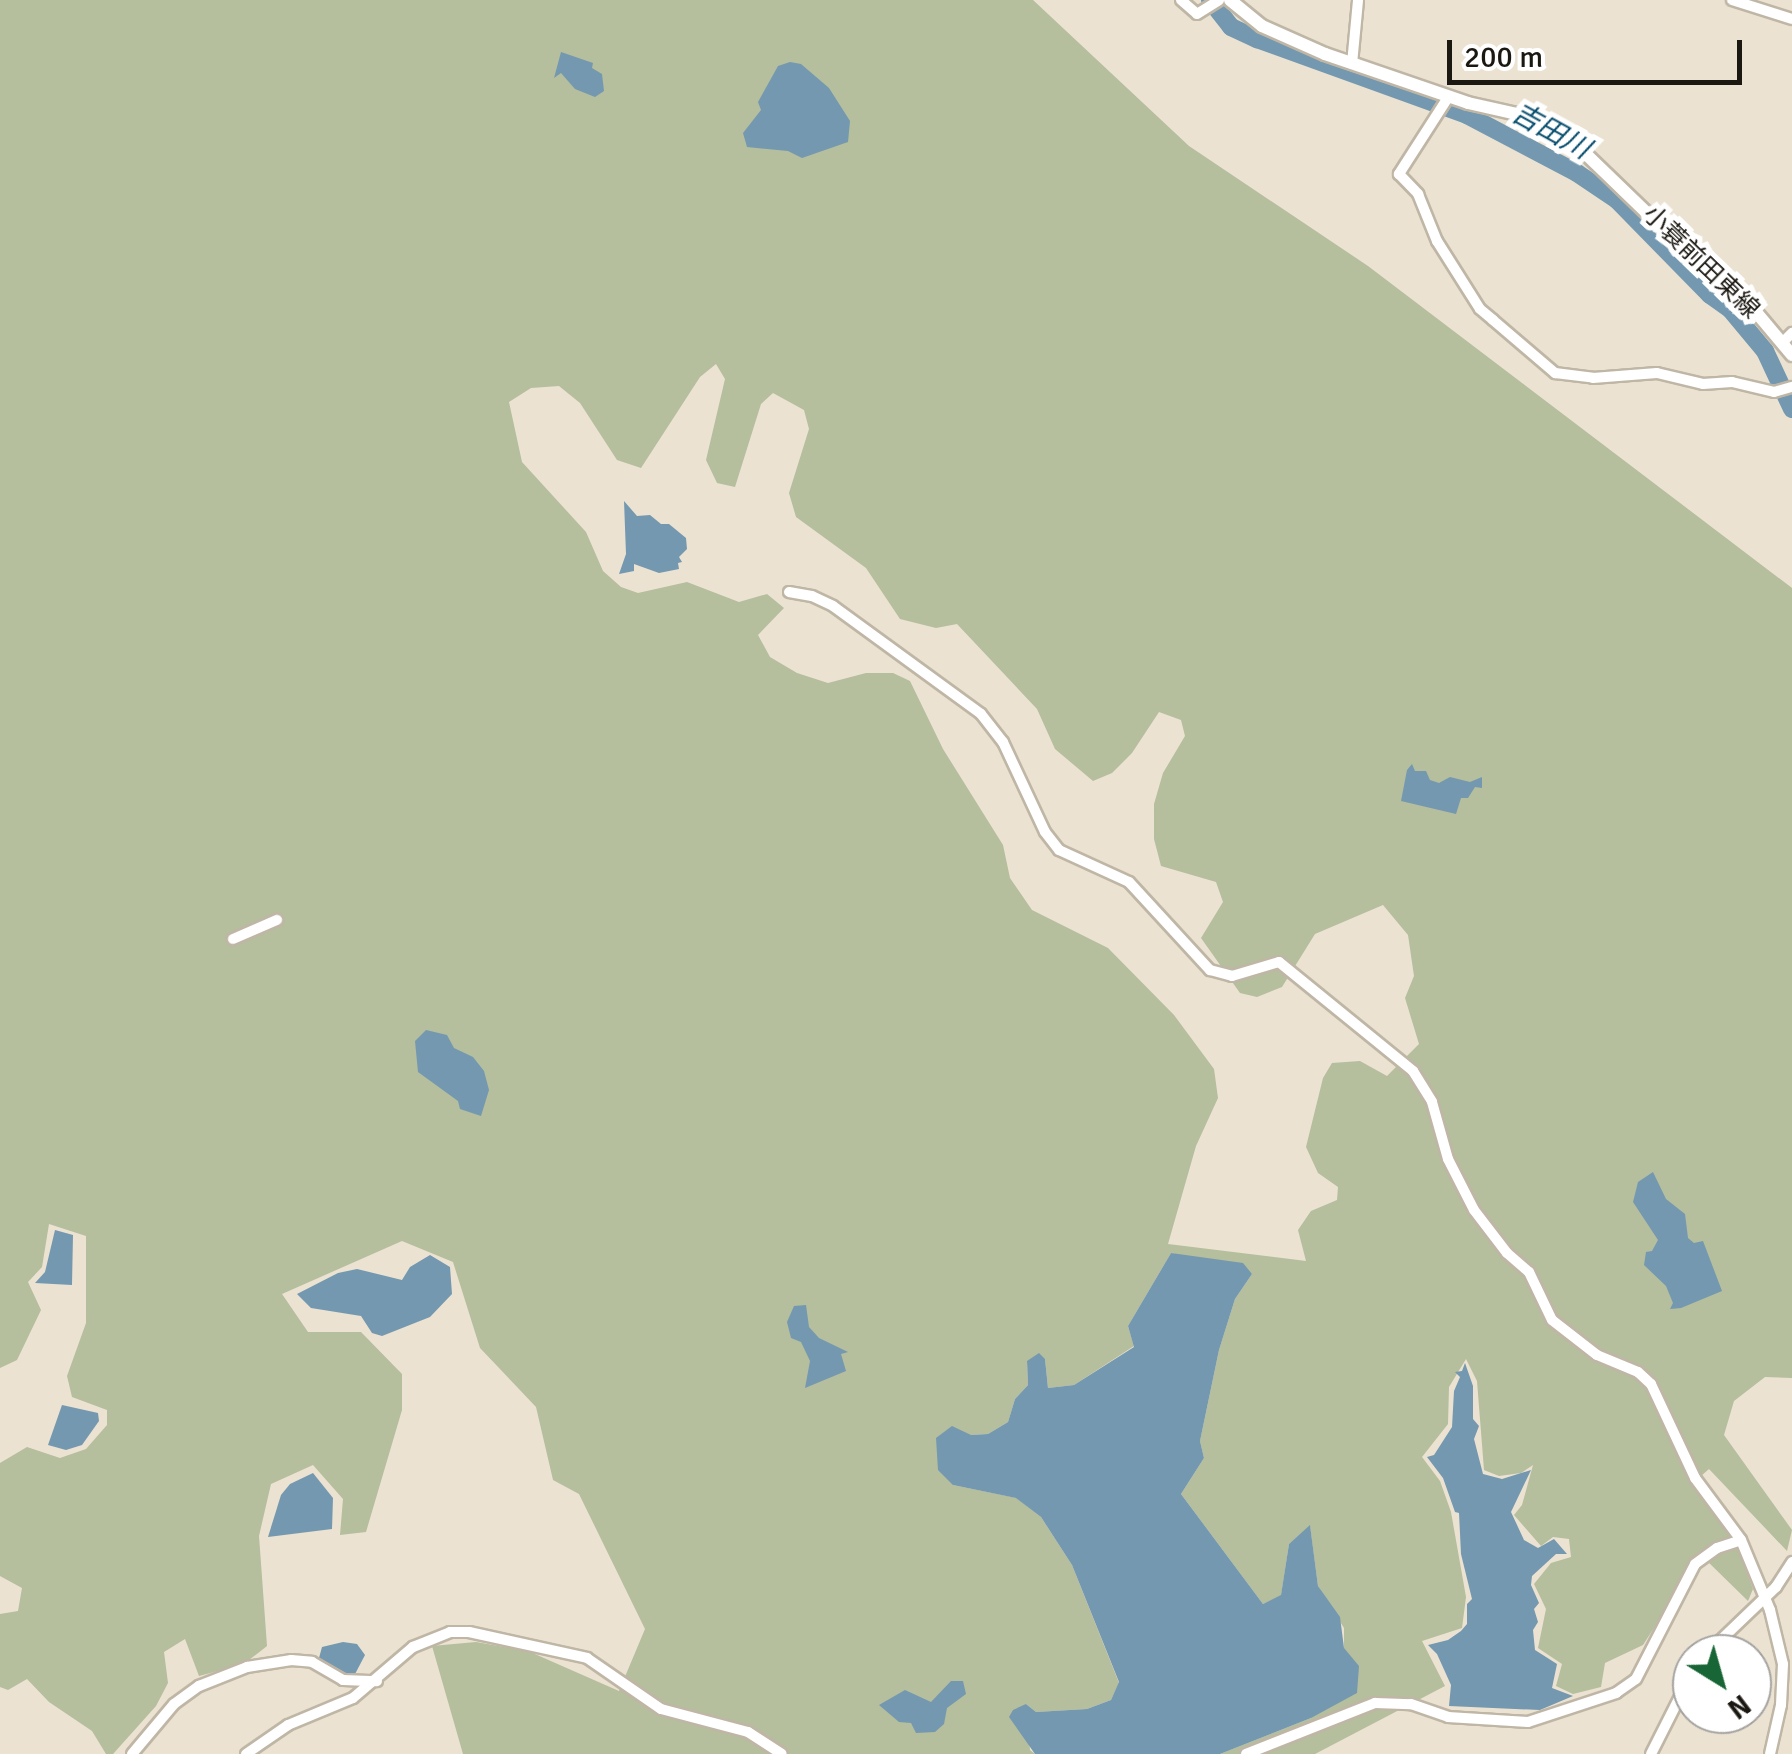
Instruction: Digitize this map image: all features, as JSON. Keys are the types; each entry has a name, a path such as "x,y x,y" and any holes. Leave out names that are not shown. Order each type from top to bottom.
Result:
{"main road":[{"name":"小蓑前田東線","path":"1230,0 1262,26 1352,64 1448,98 1535,118 1562,130 1712,276 1740,293 1788,338 1792,355"}],"street":[{"path":"1181,0 1191,14 1206,10 1219,0"},
{"path":"1352,64 1358,0"},
{"path":"1732,0 1792,19"},
{"path":"1448,98 1399,174 1418,194 1437,242 1480,309 1556,373 1592,378 1657,373 1702,384 1732,382 1774,392 1791,387"},
{"path":"788,592 812,596 833,606 981,714 1003,742 1045,832 1059,850 1129,882 1210,970 1232,976 1279,962 1412,1071 1432,1102 1448,1159 1474,1210 1507,1253 1529,1272 1552,1320 1597,1355 1638,1372 1651,1384 1696,1478 1741,1540 1788,1662 1770,1754"},
{"path":"233,939 277,920"},
{"path":"1246,1754 1374,1703 1411,1704 1444,1715 1528,1722 1627,1687 1636,1680 1695,1564 1718,1548 1741,1540"},
{"path":"1727,1634 1765,1598 1792,1562"},
{"path":"246,1754 272,1734 340,1705 378,1681 413,1647 450,1632 486,1633 587,1658 661,1709 748,1732 782,1754"},
{"path":"132,1754 174,1704 199,1686 247,1667 291,1660 312,1662 342,1680 378,1681"},
{"path":"1652,1754 1672,1714"}],"green space":[{"path":"0,0 1033,0 1189,146 1368,266 1792,588 1792,1378 1765,1377 1734,1401 1724,1435 1792,1530 1787,1551 1709,1469 1692,1484 1732,1534 1753,1589 1748,1601 1701,1555 1643,1645 1605,1663 1601,1687 1573,1694 1556,1686 1562,1664 1538,1648 1546,1609 1534,1584 1551,1563 1571,1557 1569,1539 1553,1537 1541,1546 1514,1515 1522,1505 1533,1465 1521,1473 1499,1476 1484,1470 1477,1381 1466,1359 1449,1387 1448,1424 1422,1457 1440,1481 1451,1512 1466,1597 1462,1628 1422,1641 1445,1686 1315,1754 1220,1754 1311,1718 1344,1648 1344,1628 1318,1586 1310,1526 1289,1544 1281,1596 1263,1604 1181,1494 1204,1458 1200,1441 1219,1350 1235,1299 1252,1274 1171,1253 1128,1326 1134,1346 1074,1385 1048,1388 1045,1359 1027,1361 1028,1385 1015,1399 1008,1422 988,1434 971,1435 953,1485 1017,1498 1041,1517 1072,1565 1119,1683 1111,1700 1087,1709 1036,1712 1026,1704 1030,1750 1035,1754 463,1754 432,1646 476,1642 528,1651 619,1691 645,1629 579,1494 553,1480 536,1407 480,1348 453,1262 402,1241 282,1294 308,1332 361,1332 402,1374 402,1410 366,1532 340,1535 343,1499 313,1465 271,1484 259,1536 267,1646 244,1664 199,1676 185,1639 164,1652 168,1683 156,1706 113,1754 106,1754 92,1731 49,1702 27,1679 8,1690 0,1687 0,1614 18,1611 22,1588 0,1576 0,1463 27,1447 60,1458 86,1449 107,1425 107,1410 72,1397 67,1376 86,1323 86,1236 49,1224 42,1267 28,1282 41,1310 17,1360 0,1368","holes":["716,364 725,379 706,460 717,483 735,487 761,404 773,393 804,410 809,429 789,493 796,517 866,568 900,619 936,628 957,624 1037,709 1055,749 1093,781 1112,773 1132,753 1159,712 1181,720 1185,736 1163,773 1154,804 1154,839 1161,866 1216,882 1223,902 1201,938 1240,993 1257,997 1282,987 1315,934 1383,905 1408,935 1414,976 1405,998 1419,1044 1387,1076 1360,1061 1332,1063 1323,1078 1306,1147 1318,1173 1338,1187 1337,1200 1311,1211 1298,1230 1306,1261 1168,1244 1196,1146 1218,1098 1214,1069 1174,1015 1108,948 1032,910 1010,878 1003,845 943,749 910,681 893,673 866,673 828,683 797,673 770,657 758,635 784,608 767,594 739,602 687,582 638,593 621,587 603,571 586,532 522,462 509,402 531,388 559,386 580,403 617,460 641,468 700,377"]}],"water":[{"path":"561,52 593,63 592,68 602,74 604,91 595,97 575,89 561,73 554,78"},
{"path":"801,64 829,88 850,121 848,142 802,158 788,151 747,147 743,133 761,110 758,102 778,66"},
{"path":"624,501 637,516 650,515 686,538 687,549 679,557 679,569 659,573 634,564 634,571 619,574 626,554"},
{"path":"1412,764 1415,771 1426,771 1430,780 1439,783 1450,777 1470,782 1482,777 1482,788 1475,787 1468,798 1461,798 1456,814 1401,801 1407,770"},
{"path":"426,1030 447,1035 454,1048 473,1057 484,1071 489,1090 481,1116 460,1109 458,1101 418,1072 415,1041"},
{"path":"1653,1172 1666,1199 1685,1214 1688,1238 1694,1243 1703,1241 1722,1291 1681,1308 1670,1309 1673,1303 1666,1286 1644,1265 1646,1252 1652,1251 1658,1240 1633,1202 1638,1182"},
{"path":"55,1230 73,1235 72,1285 35,1283 45,1272"},
{"path":"1171,1253 1243,1263 1252,1274 1235,1299 1219,1350 1200,1441 1204,1458 1181,1494 1263,1604 1281,1595 1289,1544 1310,1525 1318,1586 1340,1617 1344,1648 1359,1666 1357,1693 1311,1718 1220,1754 1035,1754 1009,1717 1013,1710 1026,1704 1036,1712 1087,1709 1111,1700 1119,1682 1072,1565 1041,1517 1016,1498 953,1485 938,1470 936,1438 952,1426 971,1435 988,1434 1008,1422 1015,1399 1028,1385 1027,1361 1039,1353 1045,1359 1048,1388 1074,1385 1134,1347 1128,1326"},
{"path":"430,1255 450,1267 452,1294 430,1317 382,1336 372,1333 361,1316 311,1308 297,1294 338,1273 357,1269 402,1280 410,1267"},
{"path":"806,1305 809,1327 819,1338 848,1352 841,1354 846,1371 805,1388 810,1361 801,1342 791,1338 787,1322 794,1306"},
{"path":"1465,1363 1473,1386 1473,1419 1479,1426 1474,1439 1483,1474 1502,1479 1531,1470 1511,1512 1524,1540 1538,1548 1554,1539 1567,1554 1556,1554 1532,1576 1531,1585 1539,1603 1534,1609 1538,1622 1533,1630 1535,1650 1557,1664 1552,1688 1573,1696 1540,1710 1449,1706 1451,1685 1437,1654 1428,1645 1448,1640 1461,1631 1467,1624 1467,1604 1472,1599 1461,1554 1459,1513 1455,1512 1443,1478 1427,1457 1434,1455 1452,1427 1454,1391 1460,1377 1455,1372 1462,1371"},
{"path":"62,1405 98,1413 99,1421 82,1445 66,1450 48,1445"},
{"path":"313,1473 333,1498 332,1529 268,1537 281,1495 290,1484"},
{"path":"343,1642 357,1644 365,1655 354,1676 329,1671 319,1658 322,1647"},
{"path":"951,1681 963,1681 966,1694 947,1708 944,1724 935,1732 916,1733 911,1723 899,1722 879,1705 905,1690 931,1702"}],"waterway":[{"name":"吉田川","path":"1210,0 1231,27 1467,115 1577,173 1617,200 1710,295 1730,309 1765,351 1792,409"}]}
